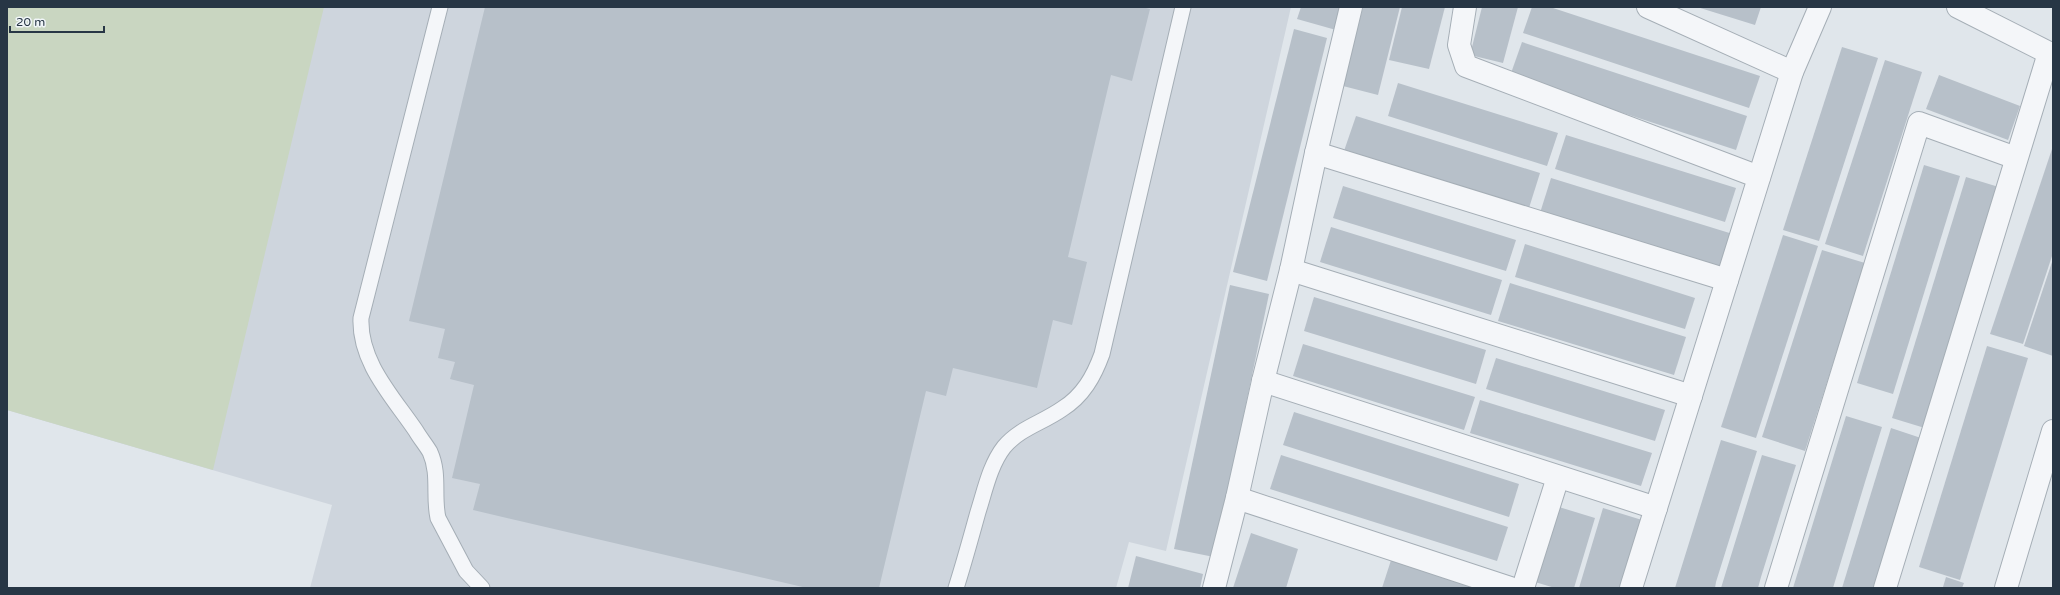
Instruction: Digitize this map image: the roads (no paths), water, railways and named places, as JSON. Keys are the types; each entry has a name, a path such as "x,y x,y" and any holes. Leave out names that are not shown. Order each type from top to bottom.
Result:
{"street":[{"path":"1214,588 1237,498 1263,380 1291,270 1316,153 1351,7"},
{"path":"1465,7 1458,45 1466,66 1759,177"},
{"path":"1648,7 1792,72"},
{"path":"1631,588 1792,72 1820,7"},
{"path":"1890,587 2016,158 2051,54 1958,7"},
{"path":"1776,588 1919,123 2016,158"},
{"path":"1316,153 1727,280"},
{"path":"1291,270 1691,396"},
{"path":"1263,380 1656,508"},
{"path":"2006,588 2053,431"},
{"path":"1522,588 1558,477"},
{"path":"1237,498 1510,588"}],"lane":[{"path":"440,7 361,318 361,331 363,346 375,371 429,450 437,476 436,509 438,518 466,571 482,588"},
{"path":"956,588 988,477 1003,448 1025,428 1062,410 1074,400 1082,393 1097,367 1102,354 1183,7"}]}
